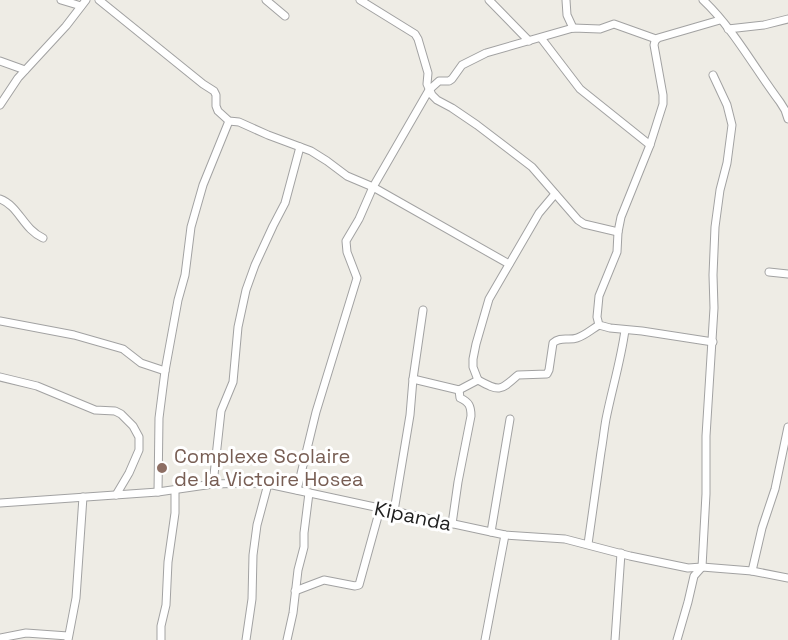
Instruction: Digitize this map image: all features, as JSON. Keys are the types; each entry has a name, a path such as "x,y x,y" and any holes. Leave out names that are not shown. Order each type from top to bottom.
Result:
{"street":[{"path":"0,105 13,84 66,26 83,3 61,0"},
{"path":"99,0 214,91 218,111 229,121 239,122 311,151 347,176 373,187 508,264"},
{"path":"266,0 285,16"},
{"path":"360,0 415,34 428,73 427,84 437,100 477,125 532,167 578,220 584,224 618,232"},
{"path":"489,0 529,41"},
{"path":"566,0 567,15 573,28"},
{"path":"703,0 728,29 780,102 788,119"},
{"path":"728,29 764,25 788,19"},
{"path":"297,490 316,412 357,278 347,252 346,241 373,187 429,90 439,81 452,79 462,65 486,53 573,28 600,29 614,24 656,39 720,20"},
{"path":"541,38 580,89 650,145"},
{"path":"599,325 597,317 600,296 617,252 621,217 661,113 663,95 654,45 656,39"},
{"path":"0,61 25,70"},
{"path":"677,640 694,576 702,567 707,413 714,308 715,227 732,125 727,105 713,75"},
{"path":"158,492 159,418 165,371 185,275 190,227 203,184 229,121"},
{"path":"213,484 221,411 233,382 238,327 246,290 268,236 285,203 300,147"},
{"path":"555,194 539,213 489,299 476,344 473,367 478,380 495,388 507,385 518,375 547,374 555,340 574,339 599,325 712,342"},
{"path":"0,199 9,204 33,233 44,238"},
{"path":"769,272 788,274"},
{"path":"394,511 410,415 423,310"},
{"path":"0,321 74,335 123,349 141,363 165,371"},
{"path":"588,544 605,422 625,330"},
{"path":"0,378 37,386 95,410 115,411 133,426 140,437 140,450 116,495"},
{"path":"413,379 459,390 478,380"},
{"path":"452,524 471,416 470,405 460,398 459,390"},
{"path":"491,532 510,419"},
{"path":"752,571 762,528 775,489 788,427"},
{"name":"Kipanda","path":"0,503 158,492 213,484 268,484 505,535 565,539 688,568 752,571 788,578"},
{"path":"246,640 252,599 253,555 257,525 268,484"},
{"path":"161,640 175,513 175,490"},
{"path":"287,640 304,547 309,493"},
{"path":"0,638 27,633 68,638 76,598 83,497"},
{"path":"295,591 324,580 359,585 380,509"},
{"path":"485,640 505,535"},
{"path":"615,640 621,553"}],"place":[{"name":"Complexe Scolaire de la Victoire Hosea","path":"162,468"}]}
